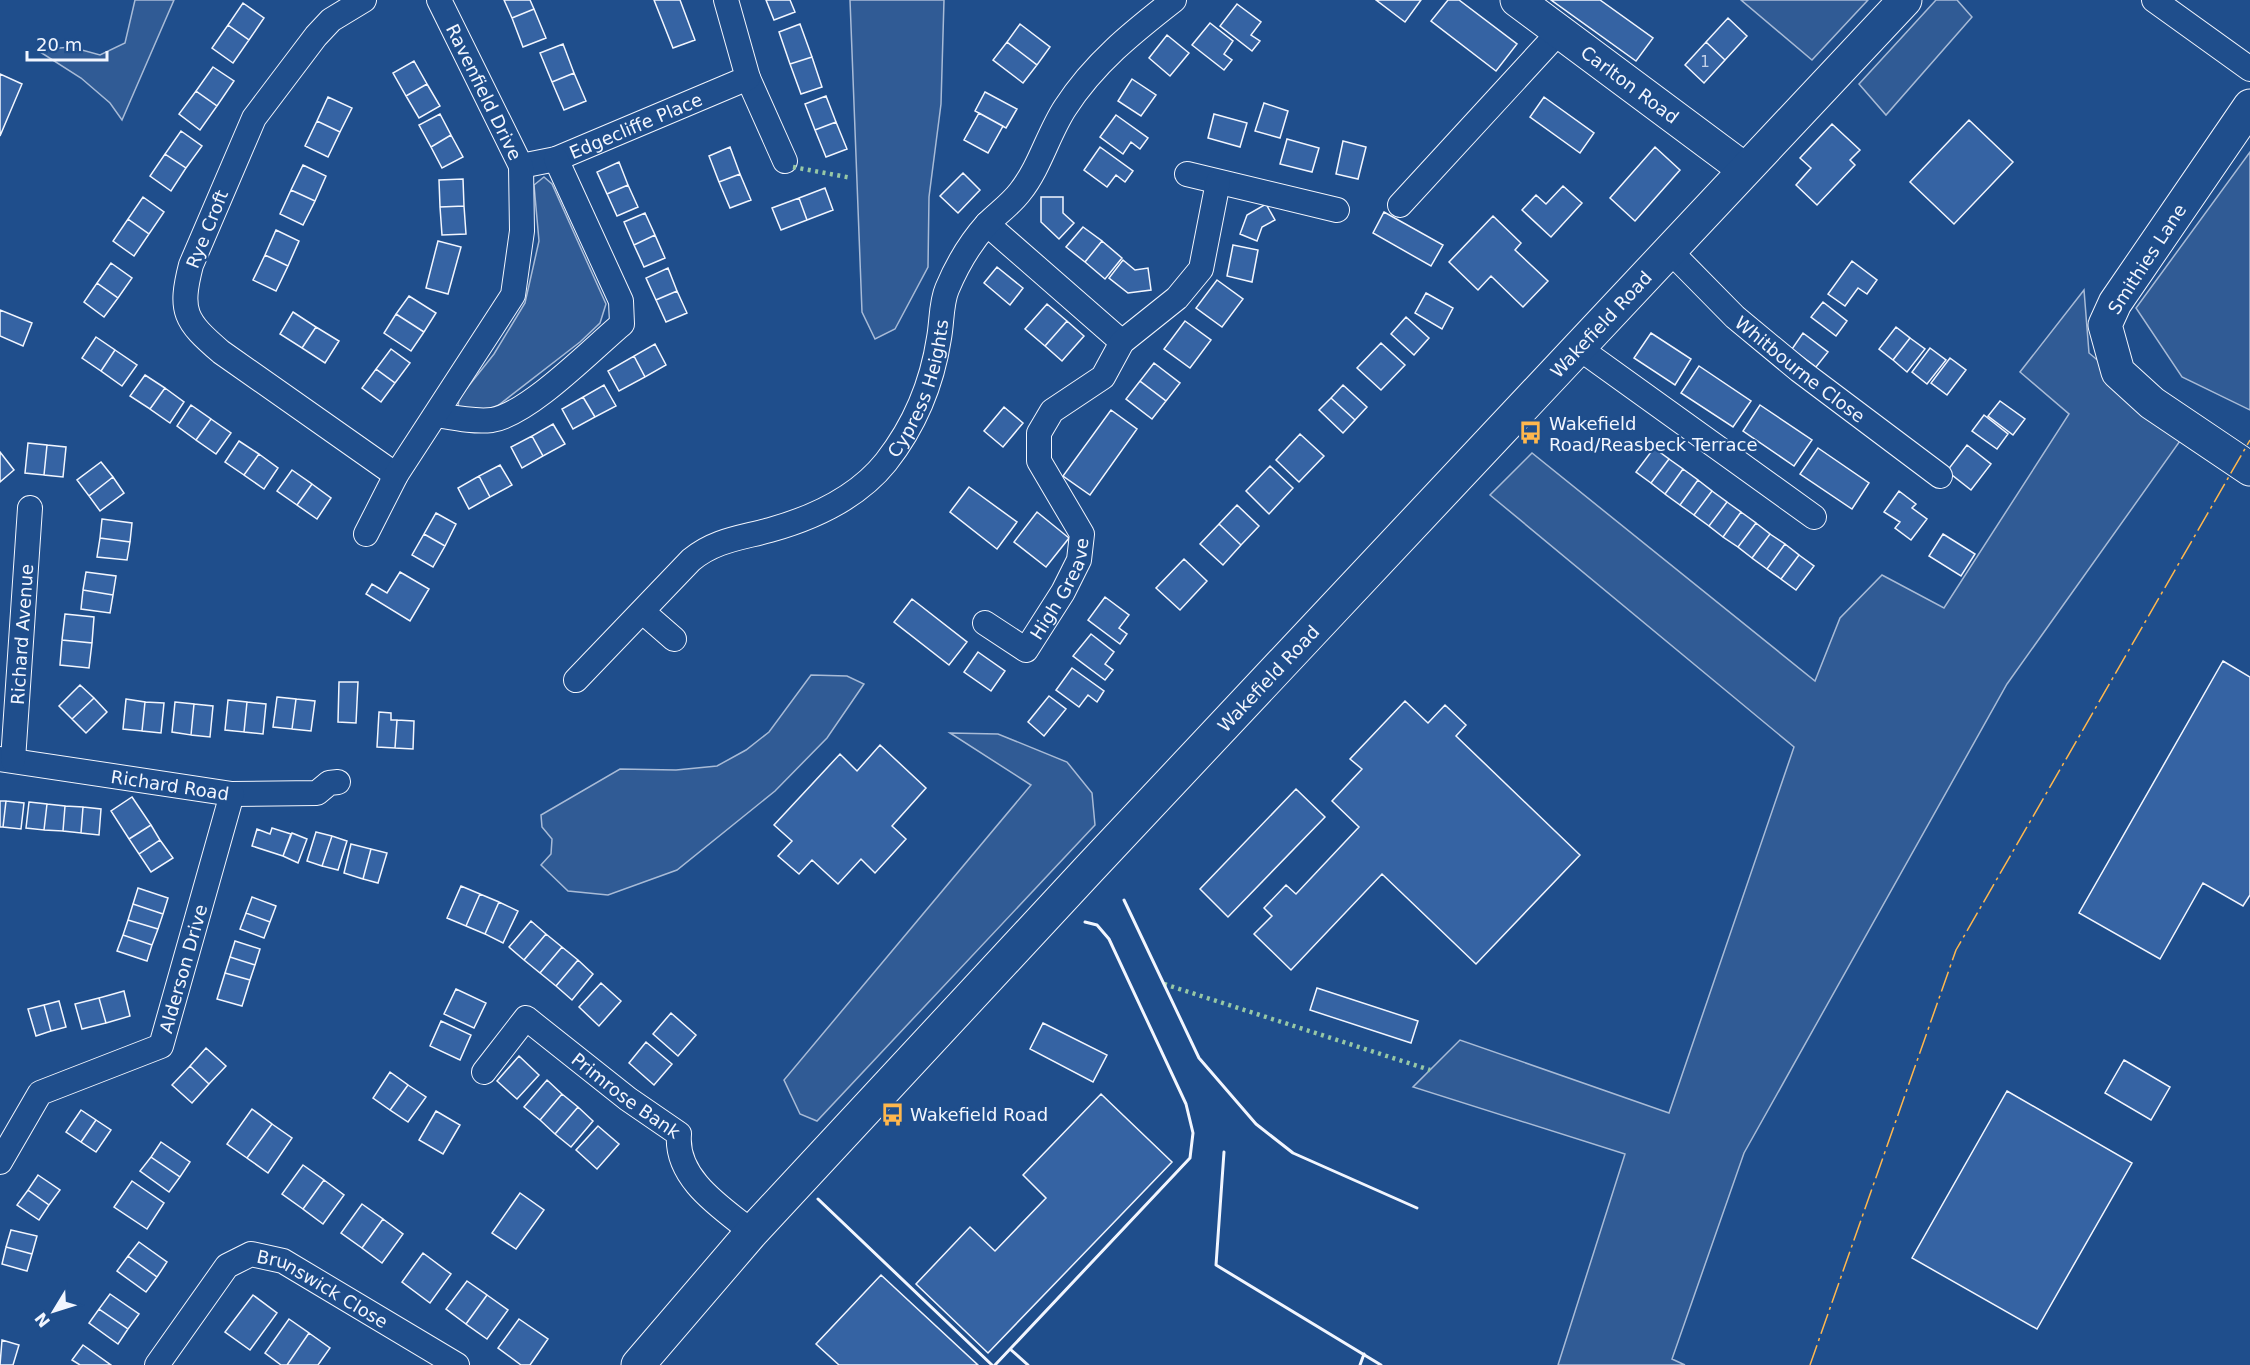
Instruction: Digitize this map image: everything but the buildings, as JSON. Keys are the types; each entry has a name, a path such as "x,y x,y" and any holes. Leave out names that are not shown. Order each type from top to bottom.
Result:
{"main road":[{"name":"Carlton Road","path":"1517,0 1744,169"},
{"name":"Wakefield Road","path":"638,1365 752,1232 1147,807 1670,251 1744,169 1905,0"},
{"name":"Smithies Lane","path":"2250,106 2115,303 2105,326 2118,372 2151,403 2250,469"}],"street":[{"name":"Rye Croft","path":"363,0 332,20 316,36 254,118 191,265 186,285 185,312 200,334 221,352 396,475"},
{"name":"Ravenfield Drive","path":"366,534 396,475 513,295 522,231 520,166 439,0"},
{"path":"726,0 748,78 785,161"},
{"name":"Cypress Heights","path":"576,680 705,548 721,541 794,522 841,501 885,463 917,414 932,379 945,292 960,259 987,224 1020,192 1064,110 1095,67 1134,31 1174,0"},
{"path":"2167,4 2250,69"},
{"path":"1400,205 1559,32"},
{"name":"Edgecliffe Place","path":"520,166 556,159 748,78"},
{"path":"437,415 464,420 494,420 525,406 622,324 621,302 556,159"},
{"path":"1187,174 1336,210"},
{"name":"High Greave","path":"985,623 1026,650 1063,592 1079,560 1082,534 1039,461 1039,433 1052,411 1103,377 1122,342 1178,298 1201,269 1218,182"},
{"path":"987,224 1122,342"},
{"name":"Whitbourne Close","path":"1670,251 1735,317 1762,340 1940,476"},
{"path":"1579,348 1814,517"},
{"name":"Richard Avenue","path":"6,759 30,508"},
{"path":"643,612 674,639"},
{"name":"Richard Road","path":"6,759 232,794 317,793 329,783 338,782"},
{"name":"Alderson Drive","path":"0,1162 40,1093 161,1046 232,794"},
{"name":"Primrose Bank","path":"484,1072 526,1018 628,1099 679,1134 678,1146 682,1160 694,1182 752,1232"},
{"name":"Brunswick Close","path":"157,1365 228,1266 251,1254 283,1261 457,1365"}],"shaded area":[{"path":"135,0 174,0 122,120 110,103 81,78 37,50 71,47 100,55 125,43"},
{"path":"850,0 944,0 941,104 929,197 928,267 895,329 875,339 862,312"},
{"path":"1741,0 1868,0 1812,60"},
{"path":"1936,0 1957,0 1972,17 1886,115 1859,84"},
{"path":"2250,152 2250,410 2182,377 2136,308"},
{"path":"544,177 552,184 606,304 600,323 580,342 491,411 458,408 459,398 494,354 525,303 539,241 534,185"},
{"path":"2084,290 2089,353 2185,434 2007,684 1744,1153 1672,1359 1685,1365 1558,1365 1625,1154 1413,1087 1460,1040 1669,1113 1794,747 1490,495 1532,453 1815,681 1840,618 1882,575 1944,608 2069,414 2020,372"},
{"path":"811,675 847,676 864,684 827,738 775,791 677,870 608,895 568,891 541,865 551,854 552,839 542,827 541,815 620,769 676,770 717,766 746,750 769,732"},
{"path":"950,733 998,734 1067,762 1092,793 1095,825 817,1121 800,1114 784,1080 1031,785"}],"hedge":[{"path":"793,167 852,178"},
{"path":"1164,984 1430,1070"}],"wall":[{"path":"1124,900 1199,1058 1256,1124 1293,1153 1417,1208"},
{"path":"995,1365 1190,1158 1193,1133 1186,1104 1109,939 1097,925 1085,922"},
{"path":"1224,1152 1216,1265 1381,1365"},
{"path":"818,1199 992,1365"},
{"path":"1010,1349 1028,1365"},
{"path":"1360,1365 1364,1354"}],"power":[{"path":"1810,1365 1956,950 2250,440"}],"place":[{"name":"Wakefield Road/Reasbeck Terrace","path":"1531,433"},
{"name":"Wakefield Road","path":"892,1114"}]}
